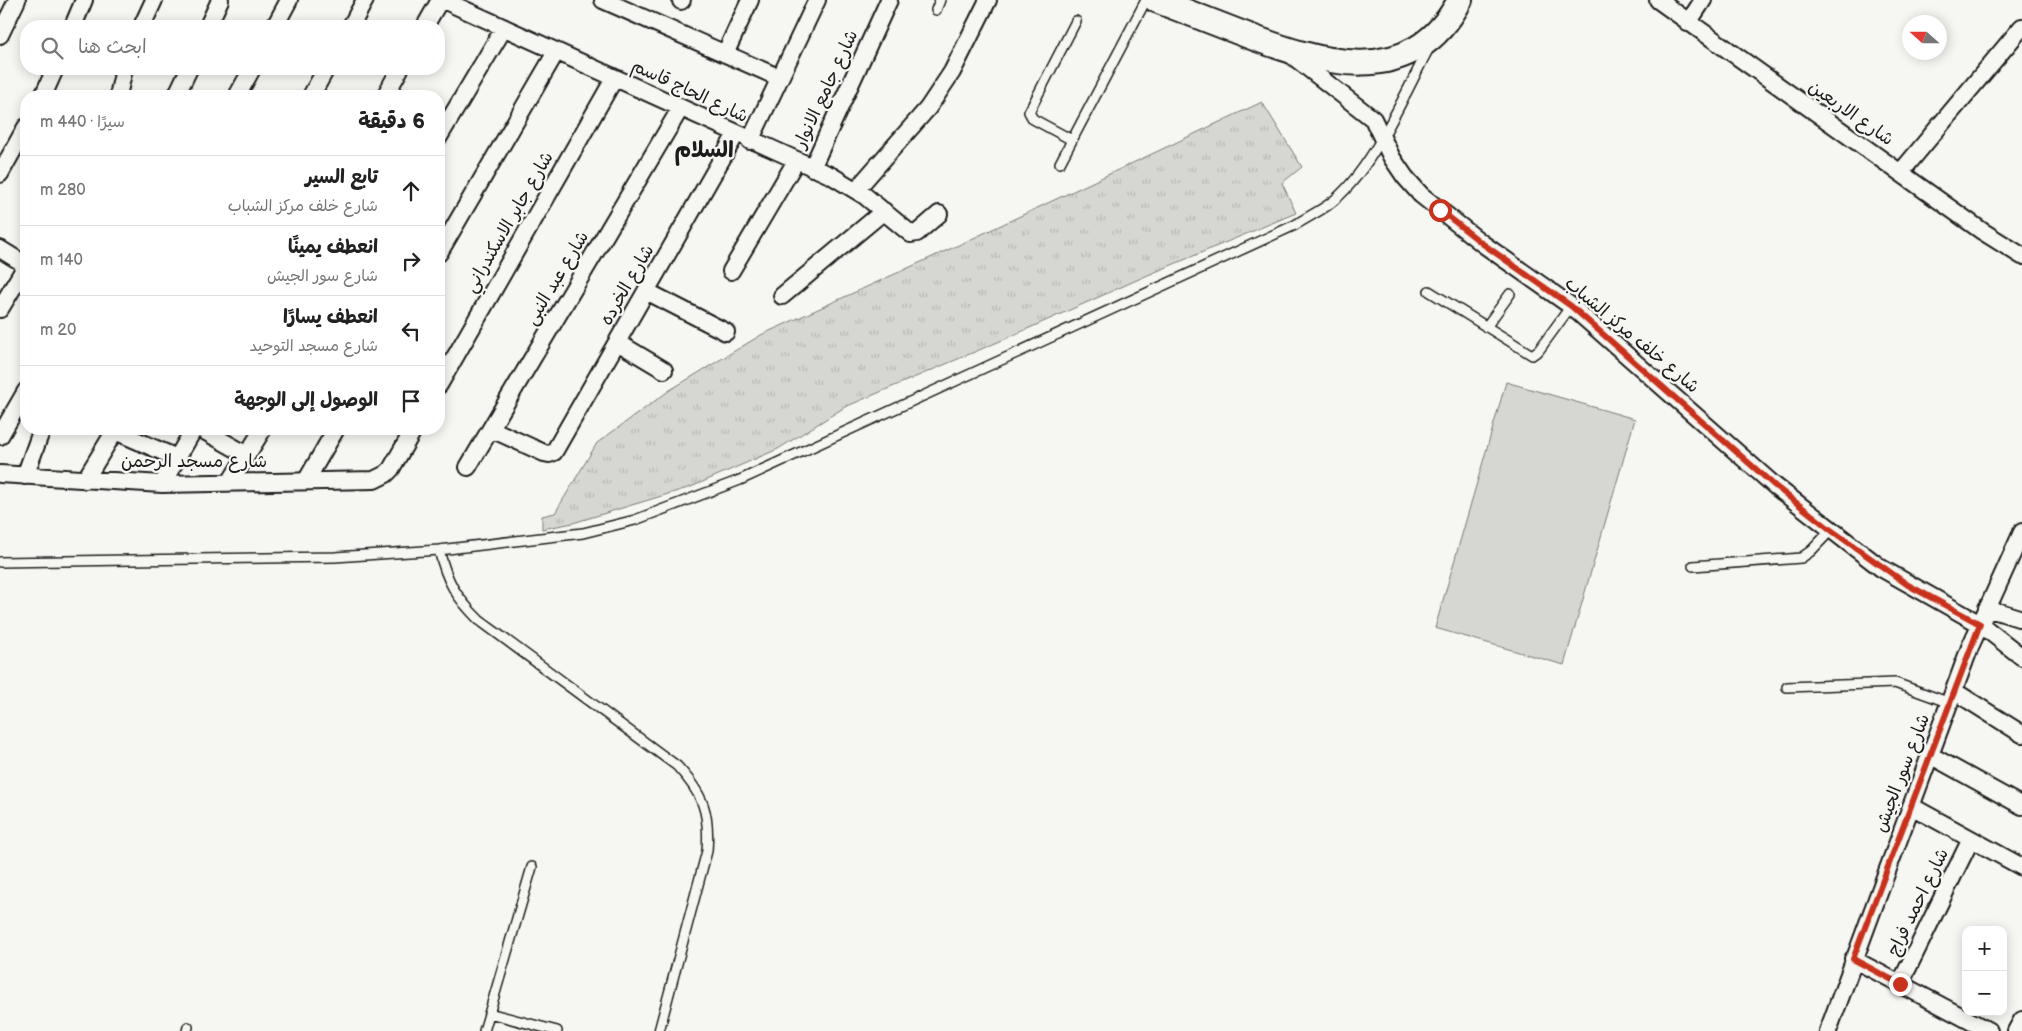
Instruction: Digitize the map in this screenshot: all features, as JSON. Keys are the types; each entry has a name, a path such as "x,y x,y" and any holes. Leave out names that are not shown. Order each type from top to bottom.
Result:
{"street":[{"path":"0,35 17,0"},
{"path":"76,20 84,0"},
{"path":"145,20 154,0"},
{"path":"211,20 220,0"},
{"path":"278,20 289,0"},
{"path":"354,20 366,0"},
{"path":"429,20 442,0"},
{"name":"شارع الحاج قاسم","path":"442,0 812,168 856,190 910,234 917,233 938,214"},
{"path":"603,0 780,78"},
{"path":"725,54 750,0"},
{"name":"شارع الخرده","path":"491,429 544,453 552,454 646,291 780,78 817,0"},
{"name":"شارع جامع الانوار","path":"812,168 890,0"},
{"path":"856,190 928,108 952,72 988,0"},
{"path":"1156,0 1284,50 1334,63 1377,61 1417,48 1435,36 1460,0"},
{"name":"شارع الاربعين","path":"1658,0 1982,231 2022,256"},
{"path":"1688,23 1703,0"},
{"path":"1901,172 2022,27"},
{"path":"445,127 504,28"},
{"name":"شارع خلف مركز الشباب","path":"1284,50 1373,120 1405,178 1421,195 1483,244 1571,306 1775,486 1831,530 1908,585 1980,624 2022,657"},
{"path":"445,243 556,52"},
{"path":"46,90 52,75"},
{"path":"119,90 123,75"},
{"path":"179,90 186,75"},
{"path":"240,90 249,75"},
{"path":"314,90 323,75"},
{"path":"388,90 397,75"},
{"name":"شارع جابر الاسكندراني","path":"445,375 614,79"},
{"name":"شارع عبد النبى","path":"468,467 680,109"},
{"path":"0,174 20,138"},
{"name":"شارع جامع الانوار","path":"731,272 796,161"},
{"path":"782,296 884,211"},
{"path":"0,249 20,261"},
{"path":"0,309 20,275"},
{"path":"646,291 726,332"},
{"path":"618,342 664,370"},
{"path":"0,436 20,402"},
{"path":"25,476 40,435"},
{"path":"85,480 112,435"},
{"path":"126,435 177,458"},
{"path":"162,484 190,435"},
{"path":"212,435 247,455"},
{"path":"230,482 259,435"},
{"path":"306,481 333,435"},
{"name":"شارع مسجد الرحمن","path":"0,474 162,484 374,480 386,474 410,435"},
{"name":"شارع سور الجيش","path":"1828,1031 1853,959 1980,624 2022,532"},
{"path":"1988,608 2022,619"},
{"path":"1952,697 2022,734"},
{"path":"1930,755 2022,806"},
{"path":"1911,806 2022,867"},
{"name":"شارع احمد فراج","path":"1900,984 1972,839"},
{"path":"1853,959 1989,1031"},
{"path":"2016,1031 2022,1020"}],"lane":[{"path":"936,10 940,0"},
{"path":"1060,163 1146,0"},
{"path":"1072,140 1033,119 1029,112 1076,21"},
{"path":"0,562 335,556 439,550 583,533 635,520 740,480 1295,225 1329,204 1352,182 1382,137 1435,36"},
{"path":"1429,291 1532,355 1539,350 1571,306"},
{"path":"1486,327 1510,294"},
{"path":"1693,566 1801,558 1811,551 1831,530"},
{"path":"439,550 446,577 460,601 479,620 677,766 693,783 704,804 709,827 707,851 659,1031"},
{"path":"1787,687 1895,683 1952,697"},
{"path":"484,1031 532,867"},
{"path":"489,1013 557,1031"}],"green space":[{"path":"1262,102 1302,167 1282,183 1296,213 1148,275 1005,339 845,407 778,449 691,487 573,523 542,529 542,516 555,513 597,443 670,390 761,335 963,243"},
{"path":"1506,382 1635,419 1564,665 1435,628"}],"district":[{"name":"السلام","path":"704,150"}],"route":[{"path":"1440,210 1483,244 1571,306 1775,486 1831,530 1881,568 1908,585 1980,624 1853,959 1900,984"}]}
